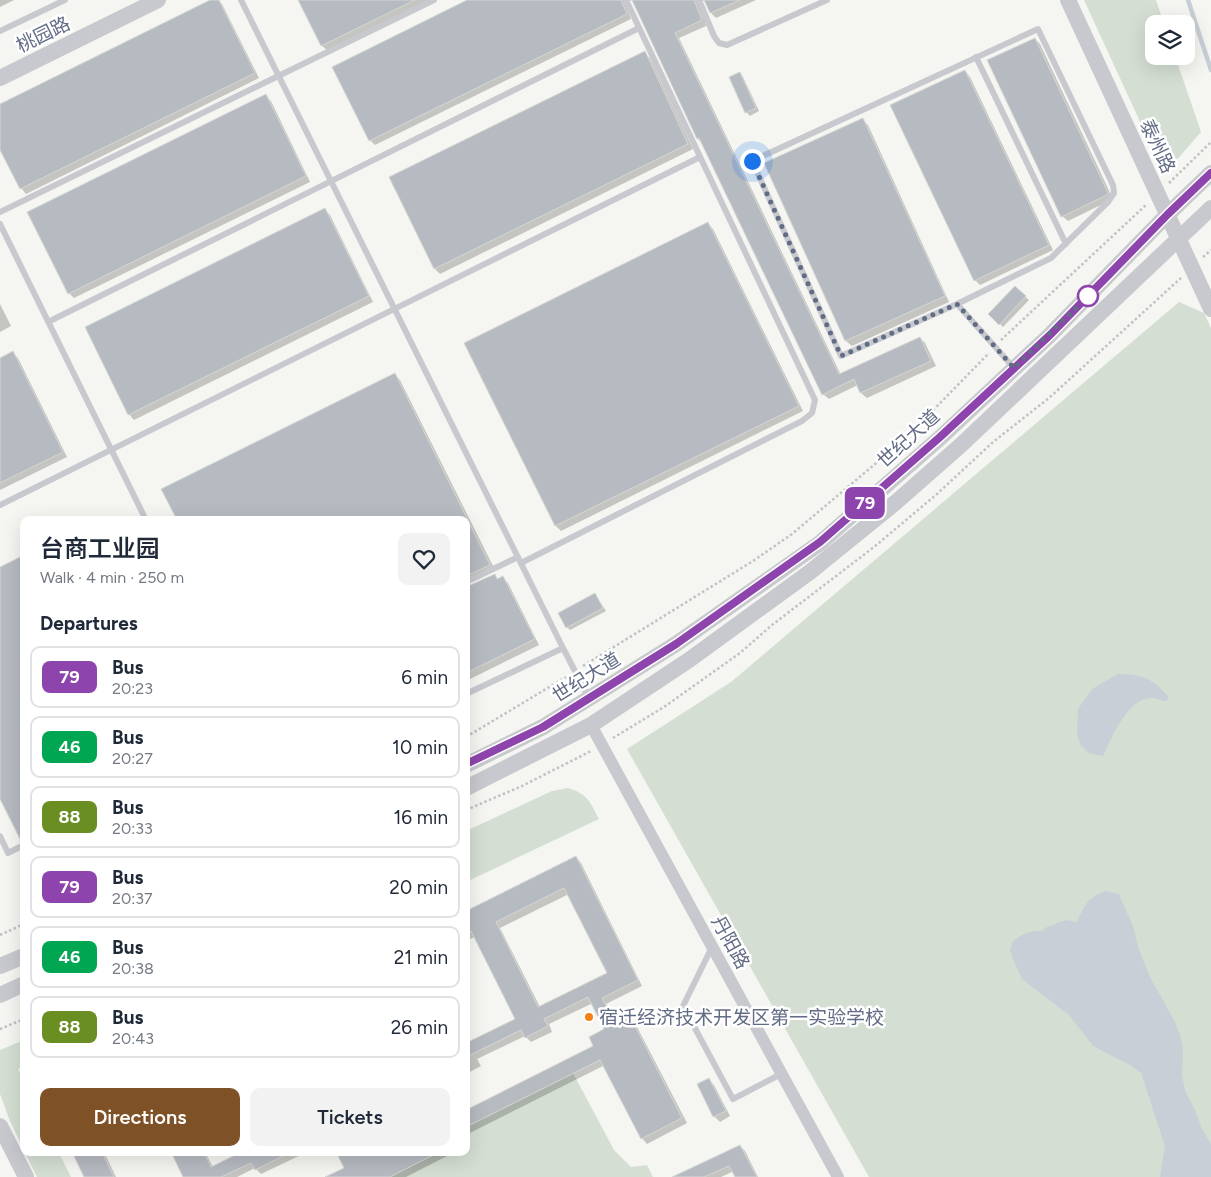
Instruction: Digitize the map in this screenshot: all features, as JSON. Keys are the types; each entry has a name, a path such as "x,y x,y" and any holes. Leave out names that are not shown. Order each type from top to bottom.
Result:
{"street":[{"name":"桃园路","path":"0,78 158,0"},
{"name":"泰州路","path":"1068,0 1211,309"},
{"name":"世纪大道","path":"470,786 591,725 689,660 810,572 895,503 1014,368 1050,335 1168,214 1211,173"},
{"name":"世纪大道","path":"470,762 543,727 676,644 820,542 950,441 1211,208"},
{"name":"丹阳路","path":"591,725 838,1177"},
{"path":"0,966 20,958"},
{"path":"0,994 20,986"},
{"path":"0,1126 26,1177"}],"lane":[{"path":"0,31 64,0"},
{"path":"241,0 562,648 589,698"},
{"path":"0,212 434,0"},
{"path":"470,580 519,560 802,421 812,413 815,400 626,0"},
{"path":"698,0 714,36 719,42 727,45 827,0"},
{"path":"48,322 639,28"},
{"path":"1038,29 1113,185 1114,193 1108,202 1066,244 1050,258 957,304 841,356 752,161 1038,29"},
{"path":"976,57 1066,244"},
{"path":"0,505 700,157"},
{"path":"0,224 144,516"},
{"path":"957,304 1014,368"},
{"path":"470,692 562,648"},
{"path":"0,836 8,853 20,847"},
{"path":"712,947 683,1006 729,1091 734,1099 782,1074"}],"path":[{"path":"470,735 753,561 792,534 906,438 995,346 1211,142"},
{"path":"0,935 20,926"},
{"path":"0,1029 20,1021"}],"shaded area":[{"path":"1084,0 1156,0 1161,15 1145,15 1145,65 1178,65 1201,132 1175,162 1164,162 1154,152"},
{"path":"1179,302 1204,313 1211,328 1211,1177 869,1177 627,749 731,682"},
{"path":"1118,674 1146,678 1157,685 1168,696 1167,701 1152,698 1135,704 1121,720 1103,756 1089,753 1081,746 1077,735 1078,709 1092,689"},
{"path":"568,788 575,790 591,803 599,819 470,880 470,829 552,791"},
{"path":"1106,891 1119,894 1134,929 1138,947 1150,977 1175,1022 1181,1038 1183,1051 1182,1075 1185,1091 1211,1144 1211,1177 1160,1177 1165,1146 1141,1073 1132,1066 1093,1046 1069,1015 1022,979 1015,964 1010,950 1013,941 1022,935 1033,931 1041,931 1066,920 1077,922 1087,902"},
{"path":"20,1042 20,1068 18,1069 20,1073 20,1142 0,1094 0,1050"},
{"path":"573,1073 614,1150 631,1167 647,1165 653,1177 359,1177 404,1156 470,1156 470,1123"},
{"path":"26,1156 60,1156 71,1177 37,1177"}],"building":[{"path":"210,0 219,0 255,73 20,189 0,150 0,104"},
{"path":"298,0 415,0 321,46"},
{"path":"467,0 621,0 627,14 369,141 332,67"},
{"path":"632,0 694,0 702,20 675,33 839,374 920,337 931,361 860,393 854,379 822,395 699,138 697,139"},
{"path":"704,0 740,0 710,13"},
{"path":"1035,38 1108,193 1061,217 987,60"},
{"path":"645,51 688,144 434,269 389,177"},
{"path":"965,70 1049,245 974,281 890,105"},
{"path":"740,72 756,108 745,113 729,77"},
{"path":"266,94 306,176 68,294 27,212"},
{"path":"863,118 945,296 845,341 764,163"},
{"path":"325,208 369,296 128,415 85,327"},
{"path":"708,222 799,406 555,526 464,343"},
{"path":"1015,286 1026,296 999,325 988,314"},
{"path":"13,351 63,452 0,483 0,358"},
{"path":"395,373 466,516 175,516 161,489"},
{"path":"470,525 490,565 470,574"},
{"path":"20,557 20,839 0,799 0,567"},
{"path":"495,574 497,579 503,576 535,639 470,671 470,585"},
{"path":"595,593 603,608 566,628 558,613"},
{"path":"576,856 638,980 602,998 615,1024 630,1016 682,1118 641,1139 600,1060 470,1125 470,1108 593,1046 589,1037 604,1029 588,997 544,1019 548,1026 525,1038 521,1030 470,1055 470,1041 515,1019 471,931 470,909","holes":["564,888 607,973 538,1007 496,922"]},
{"path":"709,1078 726,1111 713,1117 697,1084"},
{"path":"740,1145 757,1177 735,1177 729,1166 704,1177 672,1177"},
{"path":"74,1156 104,1156 114,1177 84,1177"},
{"path":"173,1156 206,1156 211,1167 233,1156 283,1156 255,1170 251,1163 221,1177 183,1177"},
{"path":"338,1156 431,1156 390,1177 325,1177 344,1168"}],"waterway":[{"path":"1188,0 1211,70"}],"bus line":[{"name":"79","path":"470,762 543,727 676,644 820,542 940,437 1050,335 1168,214 1211,173"}],"place":[{"name":"宿迁经济技术开发区第一实验学校","path":"589,1017"}],"route":[{"path":"752,161 841,356 957,304 1014,368 1088,296"}]}
